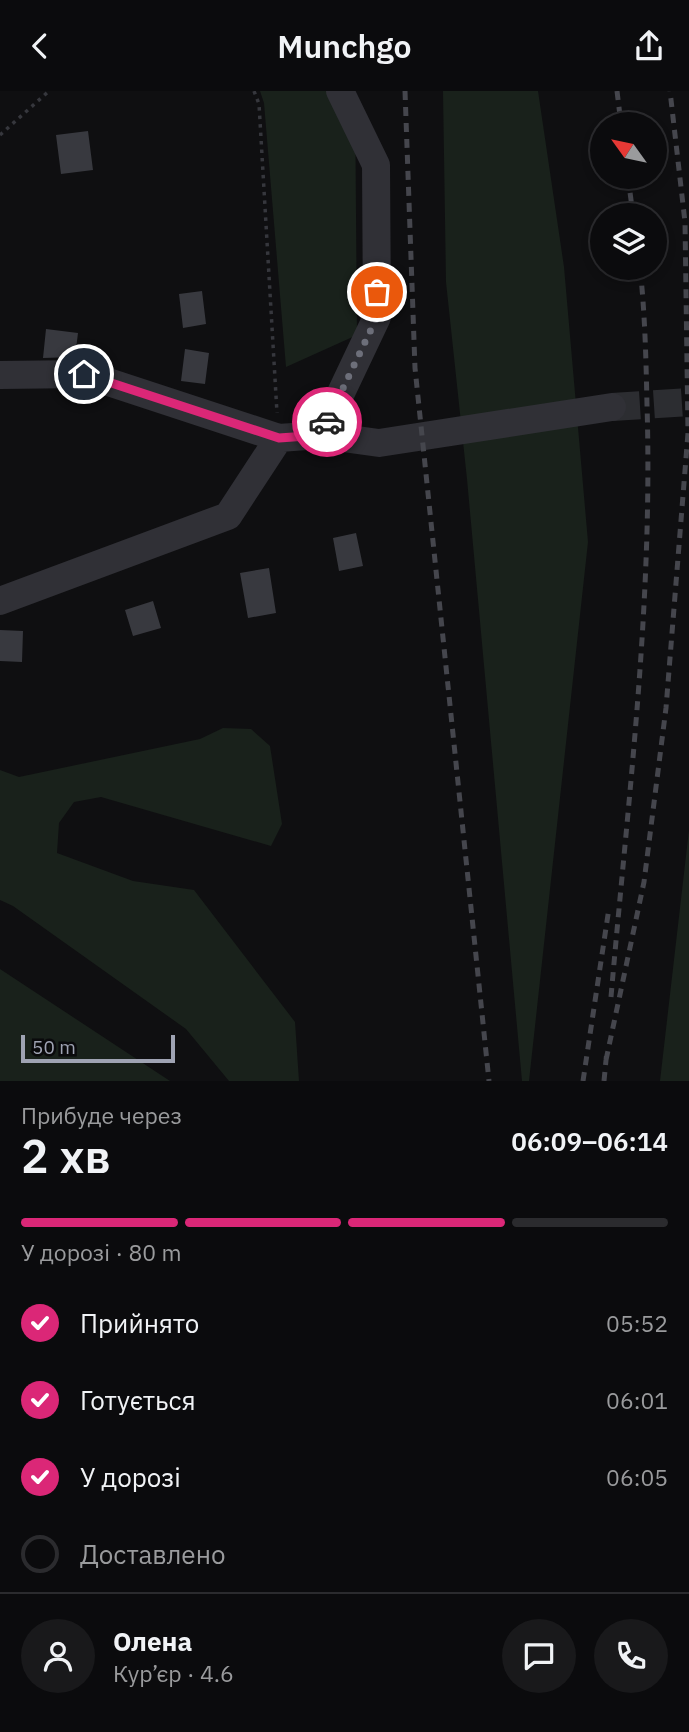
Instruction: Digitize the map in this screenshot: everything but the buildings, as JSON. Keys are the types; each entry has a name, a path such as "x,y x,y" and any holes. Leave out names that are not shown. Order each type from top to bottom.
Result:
{"street":[{"path":"321,435 377,317 376,165 340,91"},
{"path":"0,375 84,374 279,438 321,435 379,443 612,407"},
{"path":"0,601 228,516 279,438"}],"path":[{"path":"0,135 49,91"},
{"path":"254,91 259,104 279,438"}],"shaded area":[{"path":"260,91 355,91 357,335 286,367 264,103"},
{"path":"443,91 538,91 564,267 588,542 529,1081 522,1081 467,479 446,282"},
{"path":"223,728 251,729 270,746 282,824 271,846 101,797 74,802 59,823 57,853 133,881 194,890 295,1022 299,1081 229,1081 186,1029 13,906 0,900 0,770 19,777 200,739"},
{"path":"689,830 689,1081 660,1081"},
{"path":"0,969 170,1081 0,1081"}],"tunnel":[{"path":"612,407 689,402"}],"railway":[{"path":"405,91 415,368 489,1081"},
{"path":"617,91 620,112"},
{"path":"606,1060 644,882 666,708 688,433 685,222 670,91"},
{"path":"630,189 631,203"},
{"path":"611,997 643,627 648,479 641,280"},
{"path":"583,1081 609,908"},
{"path":"604,1081 607,1050"}],"way so far":[{"path":"327,422 377,317 377,292"}],"route":[{"path":"84,374 279,438 321,435 327,422"}]}
